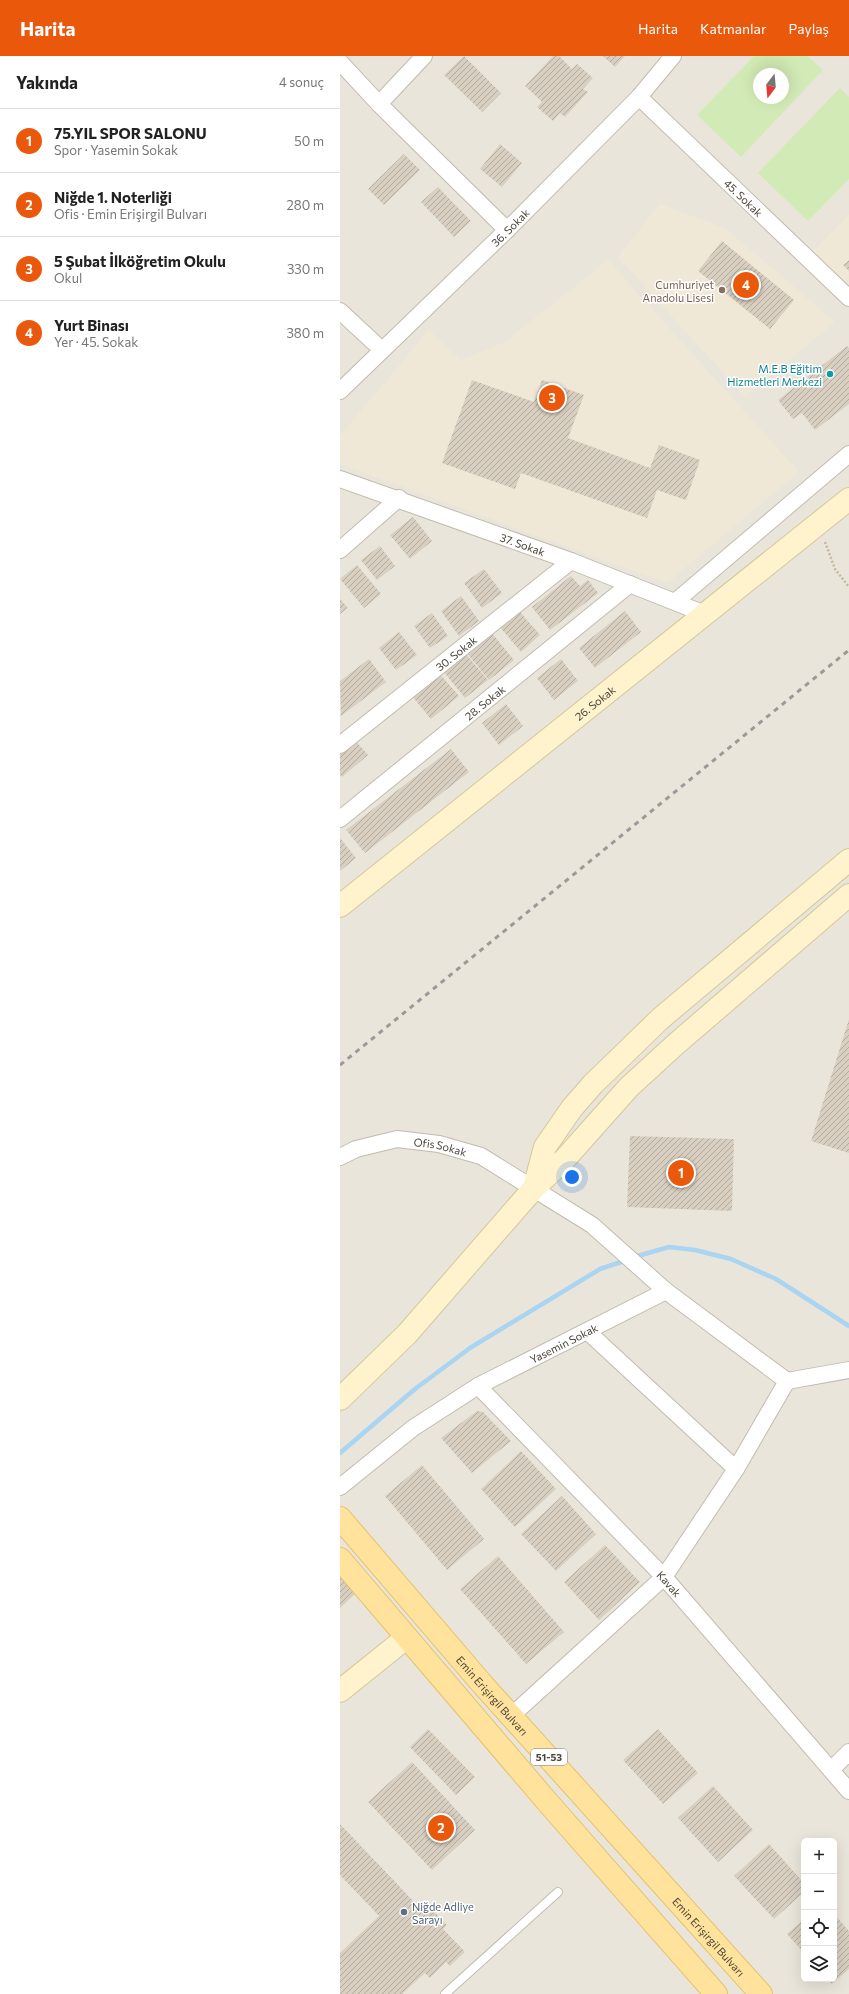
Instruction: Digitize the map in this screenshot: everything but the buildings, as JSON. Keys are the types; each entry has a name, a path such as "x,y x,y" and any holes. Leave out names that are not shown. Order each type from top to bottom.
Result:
{"main road":[{"name":"26. Sokak","path":"340,906 849,499"},
{"path":"534,1188 545,1147 572,1108 593,1084 660,1018 849,860"},
{"path":"340,1399 407,1334 534,1188 564,1160 629,1087 676,1044 849,895"},
{"name":"Emin Erişirgil Bulvarı","path":"340,1518 511,1716 761,1994"},
{"name":"51-53","path":"340,1559 550,1805 716,1994"},
{"path":"340,1691 406,1638"}],"street":[{"path":"379,104 424,56"},
{"name":"36. Sokak","path":"340,392 507,230 639,97 673,56"},
{"path":"340,62 379,104 507,230"},
{"name":"45. Sokak","path":"639,97 849,298"},
{"path":"340,311 382,350"},
{"path":"676,601 849,454"},
{"name":"37. Sokak","path":"340,479 399,498 571,561 676,601 705,614"},
{"path":"340,550 399,498"},
{"name":"30. Sokak","path":"340,745 571,561"},
{"name":"28. Sokak","path":"340,819 630,584"},
{"name":"Ofis Sokak","path":"340,1157 356,1149 397,1139 439,1144 481,1156 592,1225 666,1291"},
{"path":"666,1291 787,1381 849,1370"},
{"name":"Yasemin Sokak","path":"340,1487 413,1428 478,1386 666,1291"},
{"path":"587,1331 736,1469"},
{"path":"511,1716 664,1577 736,1469 787,1381"},
{"name":"Kavak","path":"478,1386 664,1577 849,1791"},
{"path":"831,1770 849,1752"}],"lane":[{"path":"445,1994 558,1892"}],"path":[{"path":"824,539 834,569 849,587"}],"shaded area":[{"path":"340,56 849,56 849,1994 340,1994"},
{"name":"Cumhuriyet Anadolu Lisesi","path":"660,204 725,228 835,322 745,397 618,257"},
{"path":"849,214 849,288 811,252"},
{"path":"608,260 799,472 667,583 340,464 340,436 429,330 461,360 505,342"}],"green space":[{"path":"754,56 808,56 823,70 741,157 697,115"},
{"path":"840,88 849,97 849,179 808,221 758,173"}],"waterway":[{"path":"634,1257 669,1247 695,1250 731,1259 776,1279 849,1326"},
{"path":"340,1453 415,1389 470,1348 600,1269 627,1260"}],"railway":[{"path":"340,1065 849,650"}],"place":[{"name":"Yurt Binası","path":"746,285"},
{"name":"Cumhuriyet Anadolu Lisesi","path":"722,290"},
{"name":"M.E.B Eğitim Hizmetleri Merkezi","path":"830,374"},
{"name":"5 Şubat İlköğretim Okulu","path":"552,398"},
{"name":"75.YIL SPOR SALONU","path":"681,1173"},
{"name":"Niğde 1. Noterliği","path":"441,1828"},
{"name":"Niğde Adliye Sarayı","path":"404,1912"}]}
